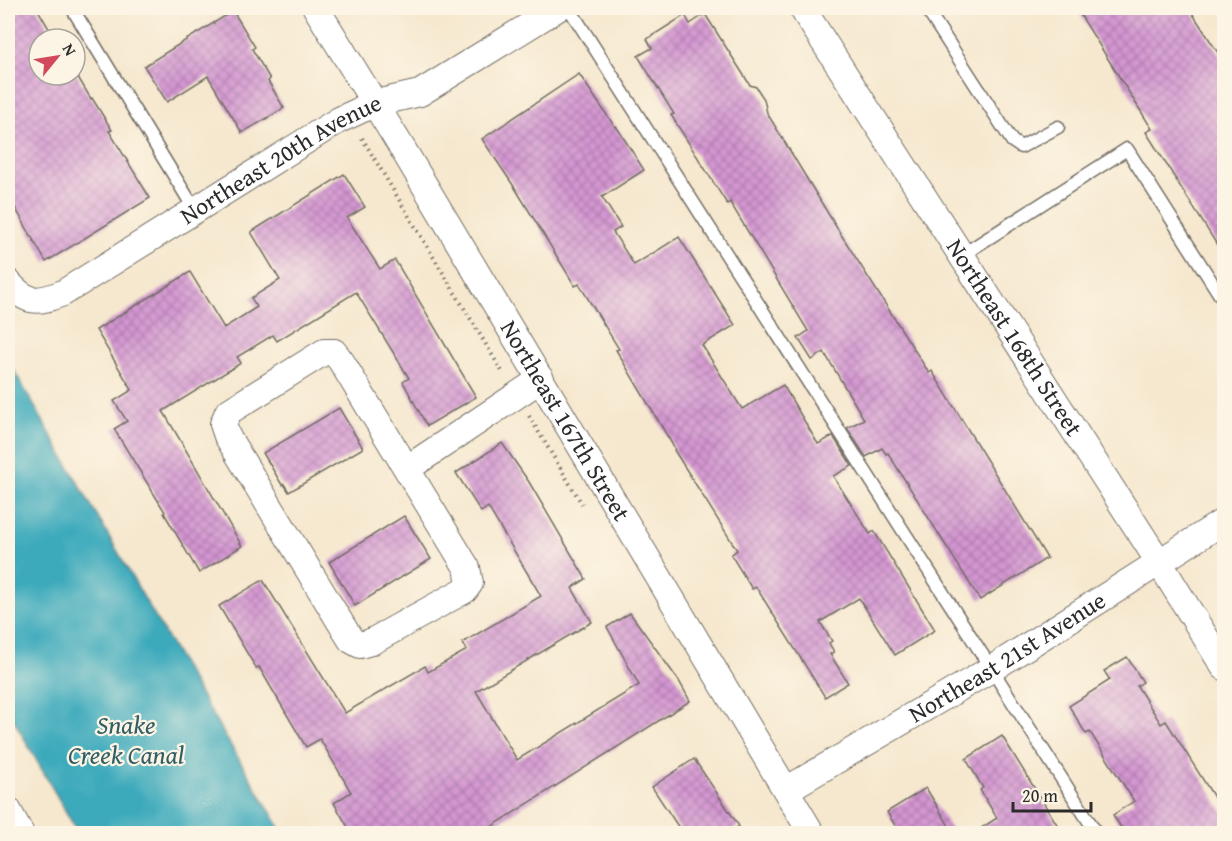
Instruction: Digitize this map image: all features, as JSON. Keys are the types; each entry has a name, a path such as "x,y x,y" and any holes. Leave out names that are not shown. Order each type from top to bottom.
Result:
{"street":[{"name":"Northeast 167th Street","path":"316,8 376,103 812,834"},
{"name":"Northeast 20th Avenue","path":"8,282 18,294 32,301 54,296 339,120 376,103 420,93 558,8"},
{"name":"Northeast 168th Street","path":"802,8 1159,562 1224,667"},
{"path":"324,352 333,352 341,361 408,468 467,568 470,583 465,590 371,642 360,645 351,640 227,436 223,424 228,412 324,352"},
{"path":"408,468 542,380"},
{"name":"Northeast 21st Avenue","path":"786,790 993,668 1224,521"},
{"path":"8,810 21,834"}],"lane":[{"path":"72,8 195,210"},
{"path":"570,8 1097,834"},
{"path":"926,8 1011,141 1021,147 1058,127"},
{"path":"962,255 1126,149 1220,295 1224,292"}],"path":[{"path":"361,136 586,511"}],"water":[{"name":"Snake Creek Canal","path":"8,360 178,657 283,833 78,833 8,710"}],"building":[{"path":"8,8 37,8 48,27 27,27 27,87 84,87 112,130 109,131 150,198 46,262 8,195"},
{"path":"1076,8 1189,8 1224,62 1224,256 1146,132 1152,129"},
{"path":"233,11 255,47 252,49 284,108 242,133 208,76 167,102 144,66"},
{"path":"705,14 750,85 756,87 764,99 767,113 835,225 929,373 932,371 1047,558 980,600 888,453 886,454 882,448 866,457 847,428 864,419 824,352 812,360 798,338 808,331 730,202 727,204 671,115 674,114 638,56 652,48 647,39 685,15 690,24"},
{"path":"579,74 644,170 602,197 621,227 613,232 634,265 679,237 735,325 702,345 742,409 783,385 818,444 833,436 852,466 833,476 870,534 874,531 935,630 895,655 859,598 820,622 832,641 829,643 834,652 830,654 848,683 825,697 756,587 752,589 731,555 737,550 674,450 616,350 619,349 579,284 575,286 482,139"},
{"path":"344,174 365,207 347,218 380,269 395,260 476,397 427,426 403,382 409,378 356,292 277,341 273,335 237,357 241,363 163,411 242,546 199,573 114,429 127,421 114,401 132,390 96,330 190,272 224,328 257,307 251,298 280,280 251,232"},
{"path":"339,408 363,448 289,492 284,484 282,485 263,453"},
{"path":"502,443 529,482 586,579 572,588 592,622 476,691 517,760 639,685 607,627 630,613 679,681 690,701 480,834 352,834 334,803 351,792 320,739 306,747 259,667 256,668 219,606 263,580 345,713 425,666 428,672 467,650 462,643 541,596 488,507 481,512 456,473"},
{"path":"404,516 431,559 355,606 329,562"},
{"path":"1127,657 1143,682 1137,686 1161,724 1166,721 1224,813 1224,834 1125,834 1113,815 1134,801 1090,732 1086,734 1069,706 1110,680 1104,671"},
{"path":"1002,736 1063,834 972,834 997,818 980,790 983,788 966,759"},
{"path":"694,759 739,826 728,834 683,834 652,787"},
{"path":"926,788 954,834 900,834 887,812"}]}
